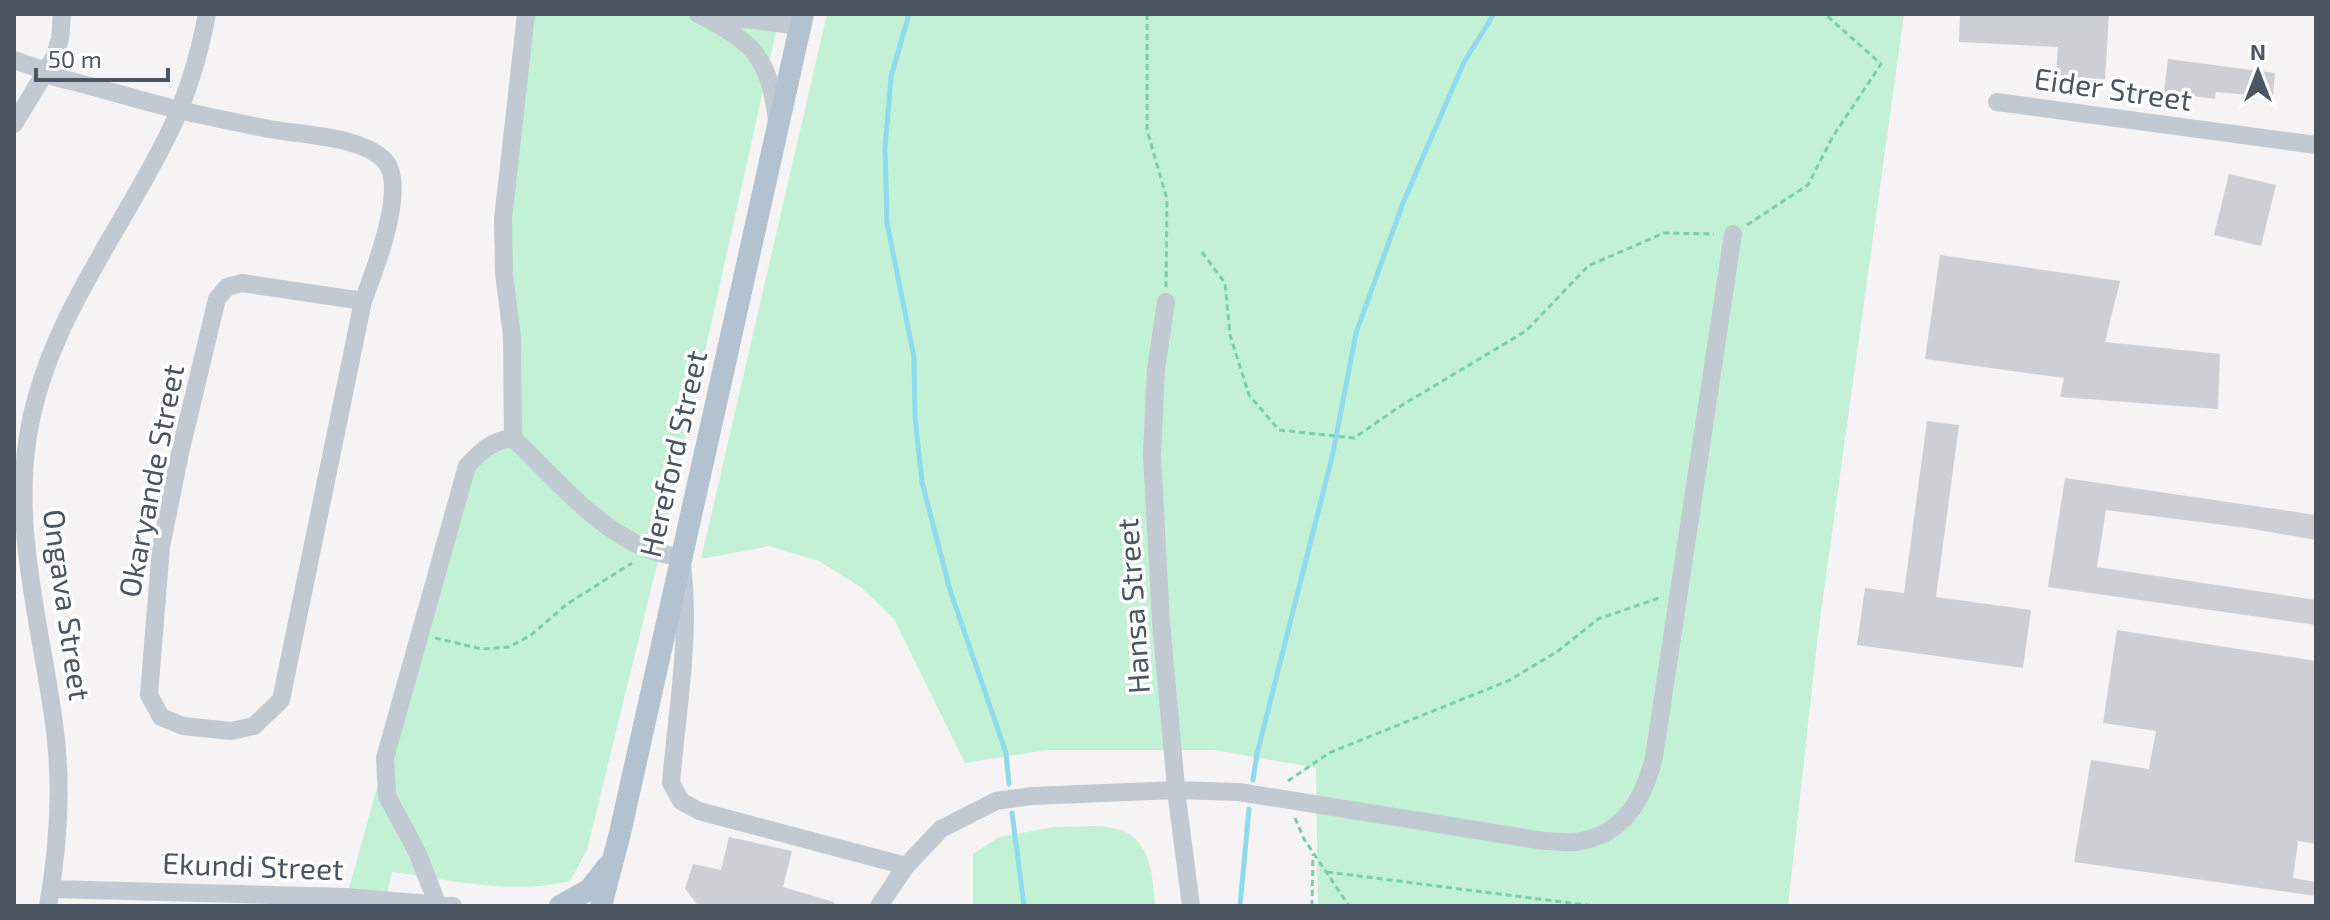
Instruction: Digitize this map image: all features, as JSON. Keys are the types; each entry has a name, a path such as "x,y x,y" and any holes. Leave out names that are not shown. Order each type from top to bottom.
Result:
{"main road":[{"name":"Hereford Street","path":"601,906 802,20"},
{"path":"560,906 590,889 605,873 620,833"}],"street":[{"path":"14,124 58,48 62,14"},
{"name":"Ongava Street","path":"50,897 58,766 28,559 23,497 23,473 34,401 51,350 74,301 154,161 179,110 207,14"},
{"path":"526,14 503,219 504,273 512,337 513,438 586,508 627,538 651,550 681,558 685,622 671,783 681,801 699,811 906,866"},
{"path":"699,14 802,20"},
{"path":"699,14 738,36 758,54 768,74 778,132"},
{"path":"14,60 55,77 179,110"},
{"name":"Eider Street","path":"1997,102 2316,145"},
{"name":"Okaryande Street","path":"179,110 271,130 334,139 364,148 385,161 393,178 393,198 379,258 363,301 281,700 254,726 231,731 183,726 161,717 149,695 161,547 217,299 227,287 242,283 363,301"},
{"path":"879,906 906,866 941,829 996,801 1032,796 1176,790 1239,792 1544,841 1576,842 1612,827 1630,813 1647,784 1654,757 1733,234"},
{"name":"Hansa Street","path":"1166,302 1156,369 1152,455 1161,622 1176,790 1191,906"},
{"path":"14,398 34,401"},
{"path":"445,904 387,796 385,758 467,466 496,440 513,438"},
{"name":"Ekundi Street","path":"50,897 445,904"}],"path":[{"path":"1147,14 1147,130 1167,199 1166,302"},
{"path":"1202,252 1225,283 1230,335 1249,395 1279,430 1354,438 1399,407 1526,331 1588,266 1664,233 1733,234 1808,185 1832,138 1881,64 1825,14"},
{"path":"420,634 482,649 509,647 531,635 567,604 651,550"},
{"path":"1266,796 1329,753 1510,680 1558,651 1598,619 1657,599 1680,586"},
{"path":"1287,800 1313,852 1349,906"},
{"path":"1312,906 1313,852"},
{"path":"1327,872 1594,906"}],"green space":[{"path":"526,14 780,14 664,536 587,850 570,881 526,887 504,886 392,872 384,906 344,906 467,466 513,437 504,273"},
{"path":"827,14 1904,14 1818,634 1788,906 1318,906 1316,768 1215,750 1046,750 965,763 894,619 862,588 819,561 769,546 701,559"},
{"path":"1102,826 1128,833 1142,847 1150,866 1155,906 973,906 973,854 999,837 1054,827"}],"building":[{"path":"1960,14 2109,14 2105,79 2056,76 2058,47 1959,42"},
{"path":"2168,59 2275,73 2273,97 2216,92 2215,99 2164,92"},
{"path":"2229,174 2276,185 2261,246 2214,235"},
{"path":"1940,255 2120,281 2105,342 2220,354 2218,409 2060,397 2064,378 1925,359"},
{"path":"1927,421 1959,425 1936,597 2031,610 2023,668 1857,645 1865,588 1904,593"},
{"path":"2065,478 2316,515 2316,540 2106,510 2097,567 2316,600 2316,625 2048,587"},
{"path":"2117,630 2316,661 2316,844 2298,841 2293,878 2316,882 2316,896 2074,862 2091,760 2149,769 2156,731 2103,723"},
{"path":"729,837 792,851 783,887 834,902 834,906 697,904 685,889 693,864 721,870"}],"waterway":[{"path":"909,14 891,77 885,148 887,223 914,357 915,417 922,482 950,590 1006,753 1009,784"},
{"path":"1253,780 1333,453 1356,333 1403,203 1464,62 1494,14"},
{"path":"1240,906 1249,809"},
{"path":"1012,813 1024,906"}]}
